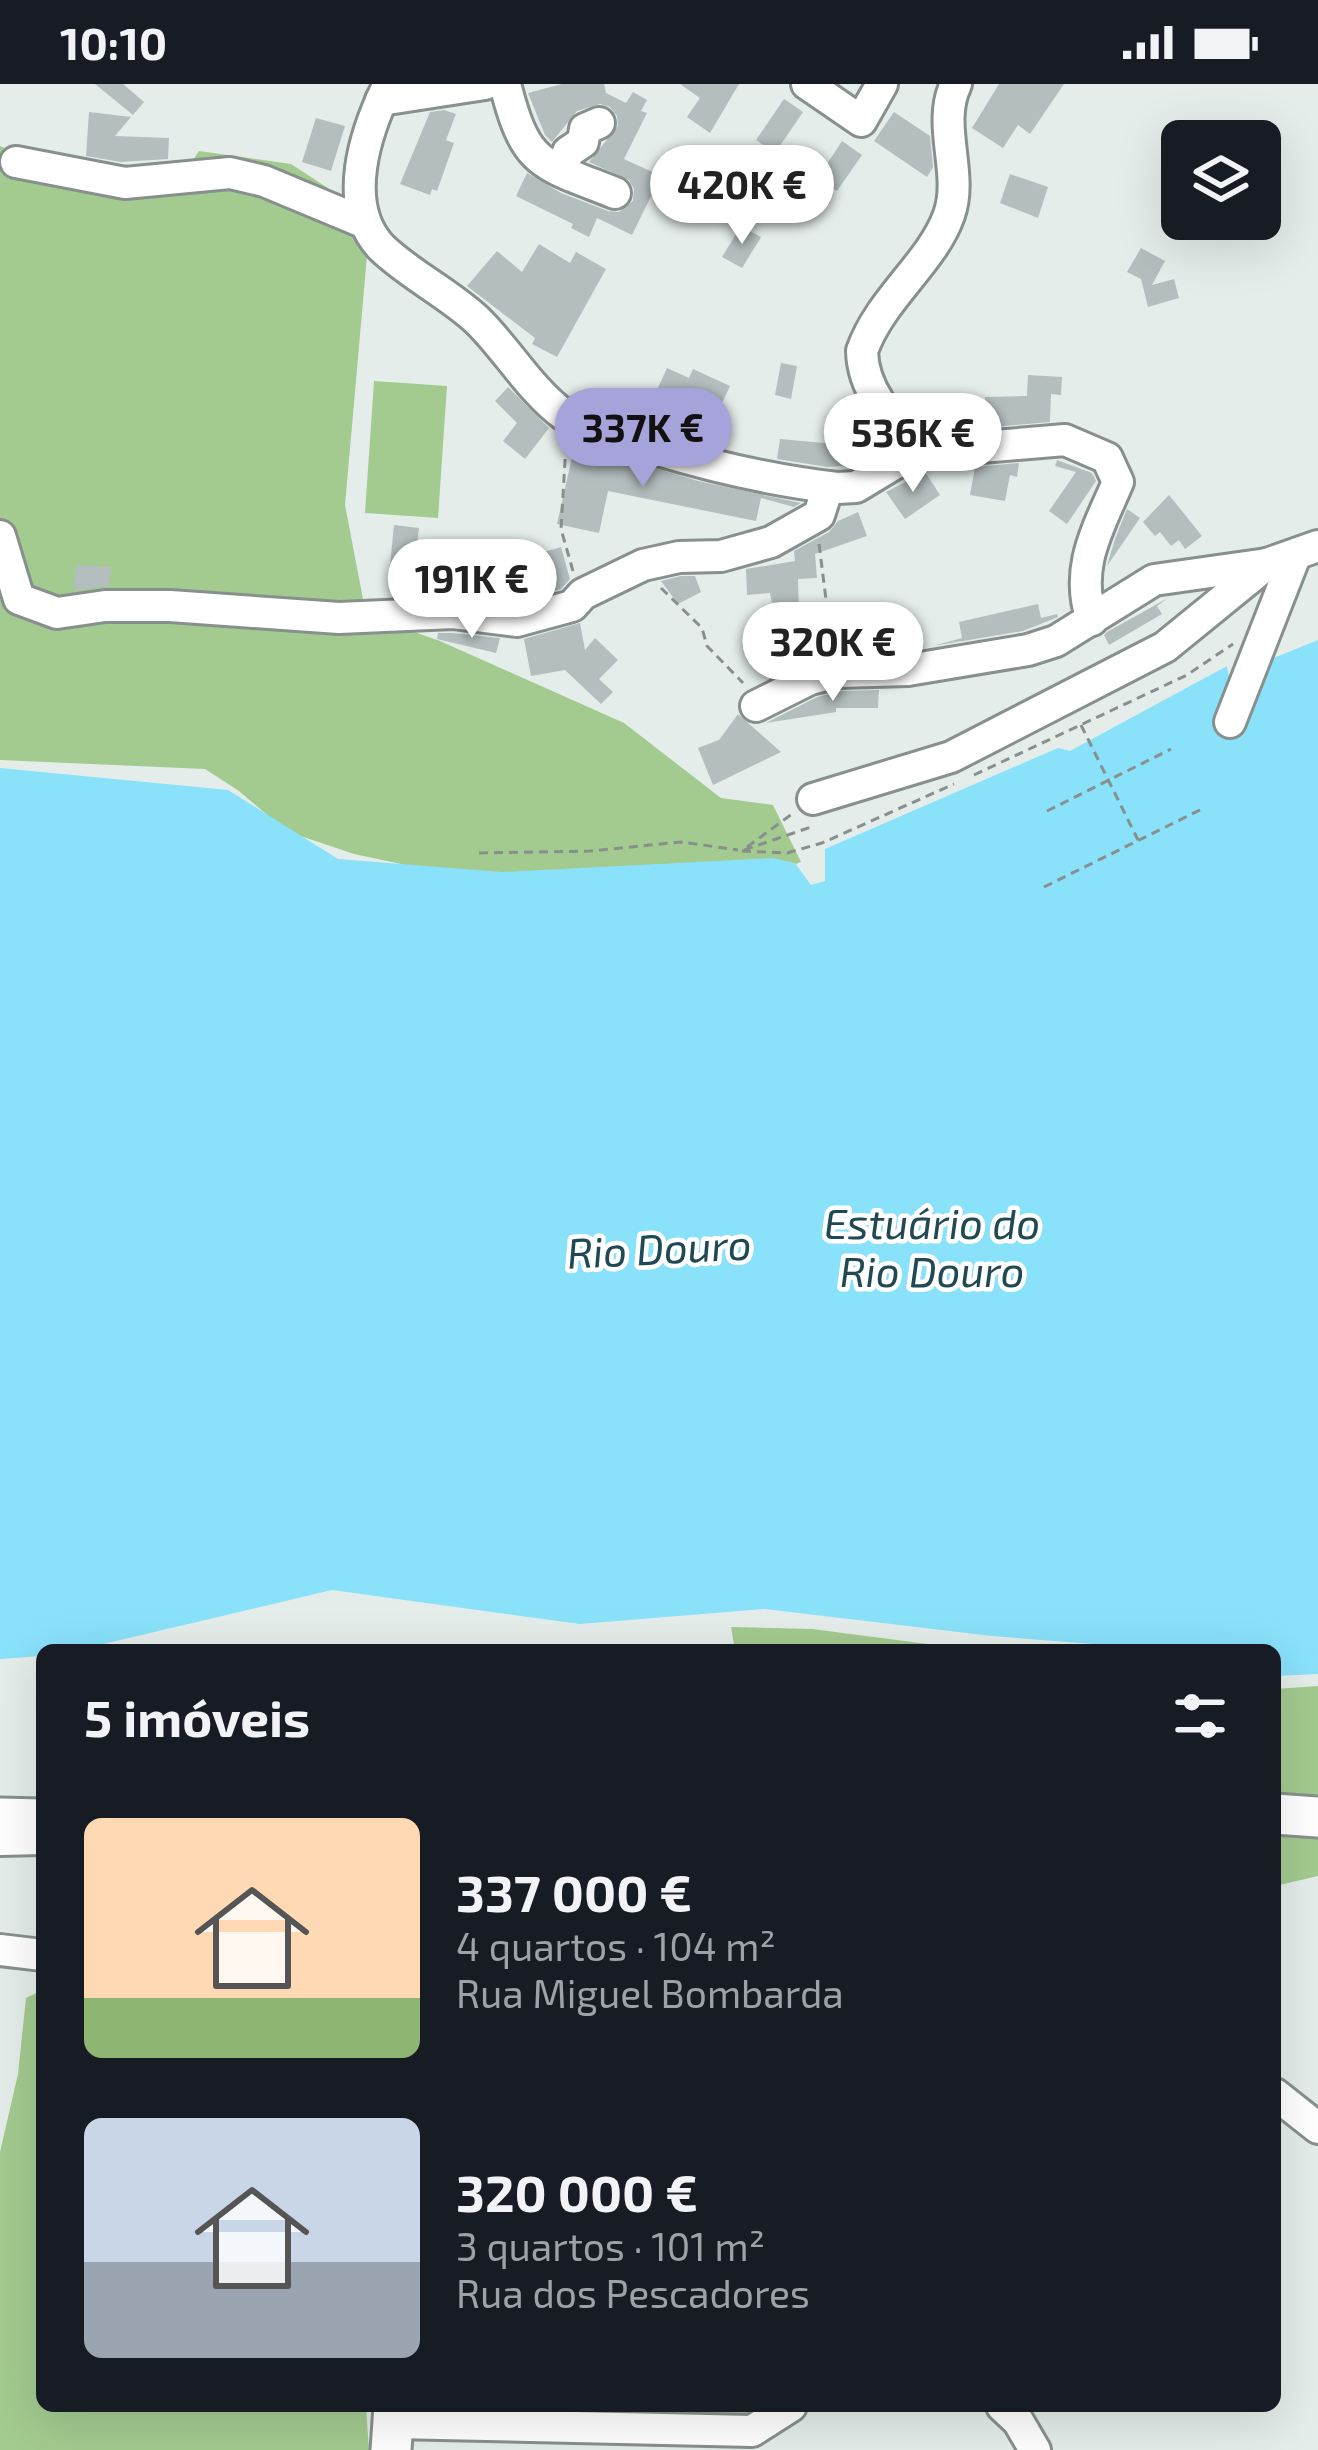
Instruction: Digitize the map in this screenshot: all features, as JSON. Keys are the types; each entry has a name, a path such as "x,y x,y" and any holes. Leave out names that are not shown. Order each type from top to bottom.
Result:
{"main road":[{"path":"1281,1814 1318,1817"},
{"path":"0,1819 36,1820"}],"street":[{"path":"485,84 379,89 359,202 365,223 382,247 477,321 568,418 599,434 824,501"},
{"path":"505,84 525,146 544,164 615,193"},
{"path":"807,84 840,93 861,121 882,84"},
{"path":"922,452 874,399 862,366 862,351 914,266 938,242 951,209 948,110 956,84"},
{"path":"561,171 568,152 584,142 585,128 599,122"},
{"path":"16,162 125,183 230,173 365,223"},
{"path":"0,536 20,599 56,613 105,606 170,606 339,618 452,613 517,621 572,606 583,594 644,565 754,547 824,501 922,452 1065,440 1107,458 1118,482 1089,549 1085,600 1091,620"},
{"path":"756,706 839,672 908,670 1028,650 1056,641 1154,580 1293,556"},
{"path":"1231,722 1293,556"},
{"path":"813,799 951,758 1165,647 1293,556"},
{"path":"0,1840 36,1839"},
{"path":"0,1950 36,1953"},
{"path":"1281,2099 1318,2128"},
{"path":"392,2426 752,2431 782,2412"},
{"path":"1008,2412 1035,2450"}],"path":[{"path":"568,418 561,529 583,594"},
{"path":"824,501 822,590 839,672"},
{"path":"644,565 702,628 707,646 742,681 756,706"},
{"path":"1081,725 1139,841"},
{"path":"1047,811 1171,749"},
{"path":"478,853 590,851 681,842 742,851 813,799"},
{"path":"1044,887 1202,809"}],"green space":[{"path":"0,146 17,153 181,178 199,151 291,164 334,192 367,256 345,505 366,615 440,641 624,723 721,798 773,805 801,862 439,882 425,869 354,854 286,831 205,769 0,760"},
{"path":"374,381 447,386 438,518 365,513"},
{"path":"731,1627 812,1629 928,1644 734,1644"},
{"path":"1318,1686 1318,1876 1281,1885 1281,1689"},
{"path":"36,1993 36,2412 366,2412 369,2450 0,2450 0,2152 18,2074 26,1998"},
{"path":"652,2412 803,2412 786,2427 719,2443 652,2447"}],"water":[{"name":"Estuário do Rio Douro","path":"1318,640 1318,1674 1281,1676 1281,1644 1093,1644 765,1609 580,1624 332,1590 103,1644 36,1644 36,1656 0,1659 0,768 228,790 338,859 502,872 773,858 795,863 811,885 825,881 825,849 1058,748 1070,751 1227,666 1232,695 1264,662"}],"building":[{"path":"95,84 123,84 144,102 133,115"},
{"path":"562,84 604,84 606,93 626,103 633,92 647,100 641,111 647,113 624,159 661,176 632,235 597,218 589,237 516,196 527,173 561,193 608,211 619,212 633,201 629,180 589,162 618,126 610,107 600,104 577,111 552,142 545,135 528,93"},
{"path":"680,84 739,84 710,133 687,117 700,98"},
{"path":"999,84 1064,84 1030,134 1018,125 1003,148 972,128"},
{"path":"784,99 803,112 775,153 756,140"},
{"path":"89,112 131,117 115,136 169,138 168,159 121,162 86,156"},
{"path":"430,112 456,114 446,140 454,143 437,191 432,189 430,195 400,184"},
{"path":"894,112 930,136 933,167 927,177 874,141"},
{"path":"316,118 345,126 331,171 302,162"},
{"path":"842,141 862,155 837,191 818,178"},
{"path":"702,160 747,183 722,221 680,192"},
{"path":"1010,174 1048,187 1038,218 1000,203"},
{"path":"741,226 761,237 742,268 722,257"},
{"path":"539,244 570,263 576,252 606,269 557,357 532,344 535,338 467,286 497,251 522,272"},
{"path":"1141,248 1165,261 1152,285 1174,279 1179,298 1148,307 1141,279 1127,272"},
{"path":"781,363 797,366 791,399 775,395"},
{"path":"667,368 689,378 693,369 730,386 716,416 699,409 690,429 648,410"},
{"path":"1028,375 1062,377 1061,395 1051,394 1050,422 956,425 956,412 986,412 985,397 1027,396"},
{"path":"508,387 549,428 525,459 503,441 517,423 495,401"},
{"path":"858,414 859,430 871,429 872,454 854,465 827,467 777,459 780,439 835,444 833,415"},
{"path":"575,444 698,481 801,503 794,507 761,498 756,521 608,491 599,533 557,524"},
{"path":"1057,460 1092,473 1096,481 1067,524 1049,511 1076,472 1055,466"},
{"path":"1019,463 1017,477 1010,475 1005,501 970,495 975,467"},
{"path":"925,472 940,495 905,519 886,492"},
{"path":"1169,495 1202,536 1185,549 1179,540 1171,546 1160,532 1155,536 1143,522"},
{"path":"1127,509 1140,518 1107,566 1115,539"},
{"path":"858,512 867,536 815,554 817,578 798,579 799,612 823,615 829,649 751,664 746,651 779,637 770,593 747,595 746,569 795,561 794,551"},
{"path":"394,525 419,528 413,578 389,575"},
{"path":"561,547 570,579 561,589 536,596 531,577 514,581 510,562"},
{"path":"76,565 111,567 109,586 74,591"},
{"path":"695,576 701,592 678,604 661,581"},
{"path":"1168,598 1157,606 1162,614 1109,645 1107,632"},
{"path":"1038,604 1041,618 1058,617 1023,631 933,646 962,638 959,622"},
{"path":"580,623 585,650 595,638 618,660 599,679 613,692 601,704 565,670 531,676 524,639"},
{"path":"438,633 500,638 496,653 437,639"},
{"path":"879,690 878,708 836,708 836,712 766,723 817,697"},
{"path":"738,714 781,752 713,785 698,748 719,740"}],"water label":[{"name":"Rio Douro","path":"659,1247"}]}
